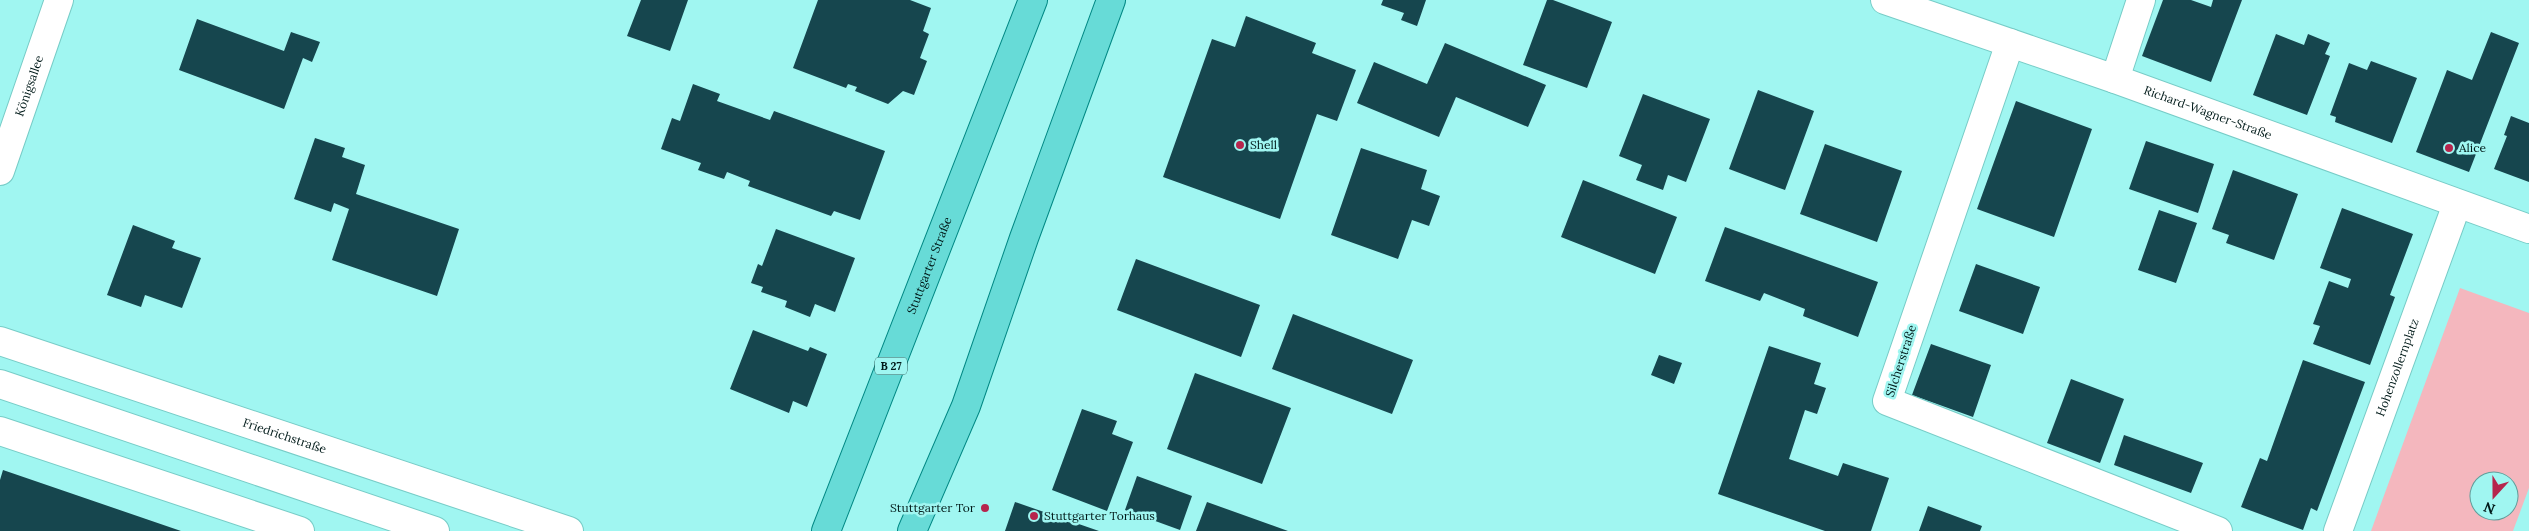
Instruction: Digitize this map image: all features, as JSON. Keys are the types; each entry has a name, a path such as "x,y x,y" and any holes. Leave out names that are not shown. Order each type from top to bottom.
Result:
{"main road":[{"name":"Stuttgarter Straße","path":"826,531 1033,0"},
{"path":"912,531 966,406 1024,238 1111,0"}],"street":[{"name":"Königsallee","path":"0,171 59,0"},
{"name":"Richard-Wagner-Straße","path":"1885,0 2114,79 2529,230"},
{"path":"2114,79 2140,0"},
{"name":"Silcherstraße","path":"2010,43 1886,401 2218,531"},
{"name":"Hohenzollernplatz","path":"2338,531 2457,204"},
{"name":"Friedrichstraße","path":"0,341 569,531"},
{"path":"0,384 435,531"},
{"path":"0,431 300,531"}],"shaded area":[{"path":"2460,288 2529,313 2529,488 2519,515 2519,471 2469,471 2469,521 2517,521 2513,531 2371,531"}],"building":[{"path":"641,0 688,0 670,51 627,36"},
{"path":"818,0 910,0 931,8 923,31 929,34 920,58 927,61 914,95 903,91 888,104 855,91 857,87 848,84 846,88 793,68"},
{"path":"1383,0 1426,0 1417,26 1401,20 1404,13 1381,5"},
{"path":"1547,0 1553,0 1612,22 1587,88 1523,65"},
{"path":"2163,0 2191,0 2211,7 2213,0 2242,0 2211,82 2142,56"},
{"name":"Shell","path":"1246,16 1316,43 1312,53 1356,70 1337,121 1317,114 1280,219 1163,177 1212,39 1235,47"},
{"path":"197,19 284,51 291,32 320,42 312,62 303,58 284,109 179,70"},
{"path":"2491,32 2519,43 2469,172 2416,152 2447,70 2472,80"},
{"path":"2276,34 2304,45 2308,34 2330,43 2325,54 2330,56 2307,115 2253,95"},
{"path":"1445,43 1546,85 1528,127 1456,97 1439,137 1357,103 1374,62 1427,84"},
{"path":"2371,61 2417,78 2392,143 2335,122 2336,117 2330,115 2349,63 2367,70"},
{"path":"693,84 720,94 717,101 770,120 774,111 885,151 860,220 834,211 831,216 748,186 750,181 727,172 724,179 698,170 701,163 661,149 672,118 680,121"},
{"path":"1758,90 1814,111 1785,190 1729,169"},
{"path":"1643,94 1710,119 1686,182 1668,175 1663,190 1636,180 1642,165 1619,156"},
{"path":"2016,101 2092,129 2054,237 1977,209"},
{"path":"2511,116 2529,123 2529,182 2494,169 2507,136 2504,135"},
{"path":"315,138 345,148 342,157 365,165 356,194 459,229 437,296 332,260 349,209 334,203 331,212 294,199"},
{"path":"2146,141 2214,164 2198,213 2129,189"},
{"path":"1825,144 1902,171 1877,242 1800,214"},
{"path":"1361,148 1427,170 1421,189 1440,196 1429,226 1412,220 1398,259 1331,235"},
{"path":"2233,170 2298,194 2274,260 2226,243 2229,235 2212,229"},
{"path":"1583,180 1677,217 1655,274 1561,237"},
{"path":"2342,208 2413,234 2390,295 2395,297 2370,365 2313,344 2320,326 2313,324 2329,281 2348,288 2351,279 2320,268"},
{"path":"2159,210 2197,223 2176,283 2138,270"},
{"path":"133,225 175,241 172,248 201,258 182,308 145,295 141,307 107,295"},
{"path":"1725,227 1878,282 1858,337 1803,316 1805,309 1764,293 1760,301 1705,281"},
{"path":"776,229 855,258 835,312 815,304 810,317 785,307 787,301 761,292 763,287 751,283 758,264 762,266"},
{"path":"1136,259 1260,305 1241,357 1117,310"},
{"path":"1976,264 2040,287 2023,334 1959,311"},
{"path":"1293,314 1413,360 1392,414 1272,369"},
{"path":"753,330 808,351 810,347 827,354 807,407 793,401 789,413 730,389"},
{"path":"1931,344 1991,365 1973,417 1912,395"},
{"path":"1769,346 1821,363 1814,384 1826,388 1817,414 1805,410 1789,459 1838,476 1843,463 1889,478 1871,531 1825,531 1718,494"},
{"path":"1659,355 1682,363 1674,384 1651,375"},
{"path":"2303,360 2365,382 2317,511 2311,508 2303,530 2241,507 2260,458 2267,461"},
{"path":"1195,373 1291,408 1262,484 1167,449"},
{"path":"2071,379 2124,399 2100,463 2047,443"},
{"path":"1082,409 1117,421 1112,434 1133,442 1107,511 1052,490"},
{"path":"2124,435 2203,463 2191,493 2114,465"},
{"path":"3,470 181,531 0,531 0,480"},
{"path":"1137,476 1192,496 1180,530 1125,510"},
{"name":"Stuttgarter Torhaus","path":"1015,502 1099,531 1005,531"},
{"path":"1207,502 1288,531 1196,531"},
{"path":"1928,506 1982,526 1980,531 1919,531"}],"place":[{"name":"Shell","path":"1240,145"},
{"name":"Alice","path":"2449,148"},
{"name":"Stuttgarter Tor","path":"985,508"},
{"name":"Stuttgarter Torhaus","path":"1034,516"}]}
